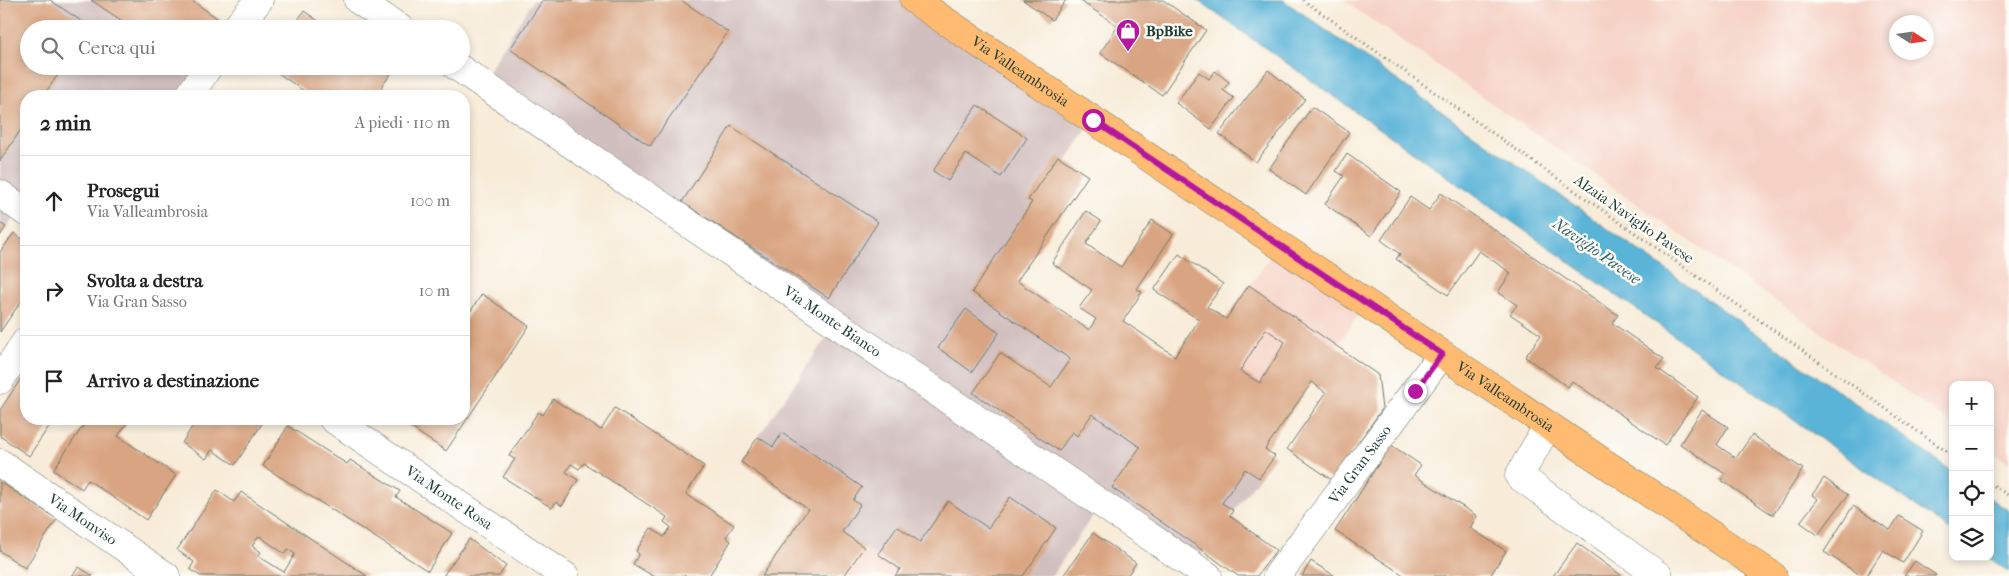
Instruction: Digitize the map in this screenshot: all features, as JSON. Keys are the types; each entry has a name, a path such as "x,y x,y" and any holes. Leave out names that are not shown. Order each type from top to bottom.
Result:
{"main road":[{"name":"Via Valleambrosia","path":"914,0 1774,576"}],"street":[{"path":"242,20 259,0"},
{"path":"358,0 388,20"},
{"path":"193,90 203,75"},
{"name":"Via Monte Bianco","path":"469,75 1208,576"},
{"path":"0,194 20,208"},
{"path":"0,380 20,350"},
{"name":"Via Gran Sasso","path":"1277,576 1442,354"},
{"name":"Via Monte Rosa","path":"342,425 565,576"},
{"path":"1548,425 1519,476 1659,576"},
{"name":"Via Monviso","path":"0,463 166,576"}],"path":[{"name":"Alzaia Naviglio Pavese","path":"1303,0 1949,453"},
{"path":"1994,485 2009,496"}],"shaded area":[{"path":"0,0 191,0 220,20 20,20 20,75 207,75 203,90 20,90 20,209 0,236"},
{"path":"533,0 914,0 1093,120 1066,161 1058,156 1028,199 1032,202 991,264 1275,456 1193,566 1101,503 1052,576 909,576 741,462 836,324 481,83"},
{"path":"1343,0 2009,0 2009,463 1994,453 1994,381 1949,381 1949,421"},
{"path":"1278,245 1367,303 1265,449 1179,390"},
{"path":"808,509 864,547 909,576 762,576"}],"water":[{"name":"Naviglio Pavese","path":"1197,0 1283,0 1949,469 1949,529"},
{"path":"1994,501 2009,511 2009,572 1994,561"}],"building":[{"path":"0,0 50,0 80,20 20,20 20,75 58,75 47,90 20,90 20,131 0,161"},
{"path":"91,0 191,0 220,20 121,20"},
{"path":"543,0 681,0 728,32 650,146 510,49"},
{"path":"1023,0 1066,0 1052,20"},
{"path":"1079,0 1163,0 1206,30 1162,95 1100,53 1118,26"},
{"path":"304,11 317,20 298,20"},
{"path":"1268,70 1305,99 1256,162 1219,134"},
{"path":"1215,71 1229,82 1223,90 1234,98 1211,129 1176,103 1199,72 1209,79"},
{"path":"281,75 390,75 379,90 302,90"},
{"path":"977,105 1027,138 1001,177 966,154 948,181 933,171"},
{"path":"1312,107 1349,132 1306,195 1269,169"},
{"path":"731,126 878,222 829,298 682,202"},
{"path":"1347,154 1401,192 1371,236 1325,204 1344,176 1336,171"},
{"path":"1058,156 1088,176 1017,281 1089,330 1096,319 1079,308 1092,290 1052,263 1086,211 1101,221 1086,244 1121,267 1152,220 1173,234 1137,289 1142,292 1123,321 1175,356 1199,320 1154,290 1179,254 1223,284 1207,307 1226,319 1249,285 1378,375 1382,409 1332,480 1287,449 1326,393 1312,382 1265,449 1275,456 1259,478 1245,469 1222,503 1233,510 1230,516 1276,550 1257,576 1238,576 1112,488 1140,447 1092,414 1077,436 1072,432 1059,451 973,393 1000,353 1051,387 1070,359 972,292 1032,202 1028,200","holes":["1266,329 1285,342 1260,383 1240,371"]},
{"path":"1441,193 1618,315 1612,323 1664,359 1657,368 1698,397 1665,445 1572,381 1568,387 1525,357 1541,335 1510,314 1517,305 1498,292 1511,273 1479,251 1448,295 1396,259 1400,254 1381,240 1410,197 1429,210"},
{"path":"0,223 6,227 0,236"},
{"path":"14,233 20,238 20,303 0,332 0,252"},
{"path":"482,294 529,326 470,415 470,312"},
{"path":"966,309 999,333 972,372 938,348"},
{"path":"20,380 20,425 50,425 29,456 0,436 0,410"},
{"path":"553,399 601,430 615,408 704,466 686,494 734,525 726,537 731,541 709,576 653,576 633,564 639,554 636,551 651,528 664,537 671,527 664,522 667,517 584,463 579,469 571,464 566,472 578,480 562,506 556,502 552,508 503,477 515,459 509,456 538,412 543,415"},
{"path":"1702,410 1728,427 1717,445 1736,458 1752,435 1803,469 1773,515 1721,480 1725,474 1680,444"},
{"path":"84,425 126,425 118,436 176,475 146,520 88,480 82,489 53,470"},
{"path":"193,425 261,425 235,465 212,450 206,459 182,443"},
{"path":"407,425 463,425 446,451"},
{"path":"288,426 347,464 350,460 400,491 396,497 452,533 428,571 263,466"},
{"path":"782,433 862,487 853,500 860,505 842,532 864,547 844,576 762,576 808,509 741,462 758,437 773,447"},
{"path":"1391,445 1421,465 1414,475 1477,516 1470,528 1506,551 1490,576 1405,576 1335,531"},
{"path":"1824,478 1848,495 1818,535 1800,522 1818,499 1812,495"},
{"path":"0,482 57,519 25,568 0,551"},
{"path":"217,490 234,502 241,492 367,576 200,576 190,569 194,562 177,550","holes":["259,536 285,554 288,549 295,554 284,572 258,556 261,552 252,546"]},
{"path":"1010,497 1056,528 1023,576 895,576 900,569 878,554 897,526 920,542 948,501 988,528"},
{"path":"1853,506 1890,530 1899,516 1923,531 1903,563 1883,550 1866,576 1862,576 1824,552"},
{"path":"1093,533 1136,563 1127,576 1063,576"},
{"path":"469,539 506,566 499,576 443,576"},
{"path":"1577,543 1622,576 1553,576"},
{"path":"1311,561 1335,576 1302,576"},
{"path":"1915,561 1936,575 1904,576"},
{"path":"79,567 93,576 72,576"}],"place":[{"name":"BpBike","path":"1128,52"}],"route":[{"path":"1093,120 1442,354 1415,391"}]}
